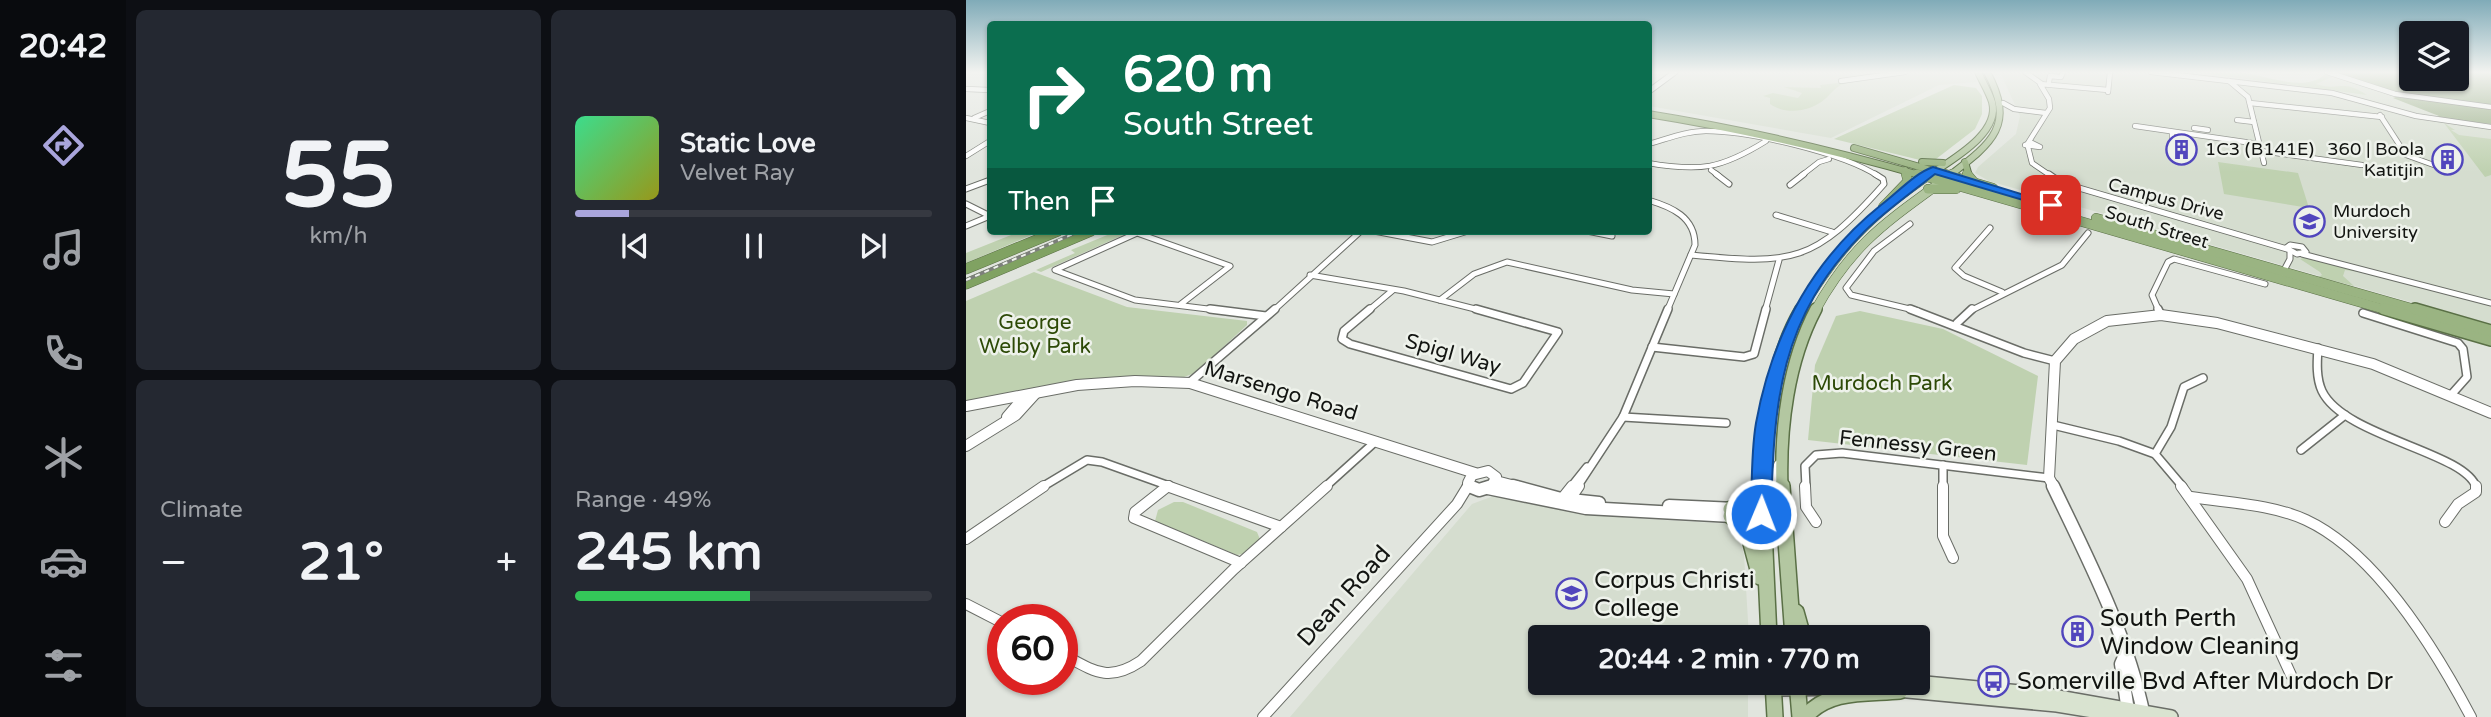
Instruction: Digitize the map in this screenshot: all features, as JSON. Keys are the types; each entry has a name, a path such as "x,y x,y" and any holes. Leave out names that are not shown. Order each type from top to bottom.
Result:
{"highway":[{"name":"South Street","path":"1652,113 1841,145 2027,205 2491,331"},
{"name":"South Street","path":"1652,113 1781,137 1905,170 1929,173"},
{"path":"1841,145 1915,162 1943,163"},
{"path":"1965,162 1966,173 1976,183"},
{"path":"1883,207 1908,181 1905,170"},
{"name":"South Street","path":"1944,177 1976,183 2491,340"},
{"path":"1928,189 1962,190 2027,205"},
{"path":"966,269 1048,235"},
{"path":"966,285 1082,235"},
{"path":"1032,256 1088,235"}],"main road":[{"path":"1768,625 1761,494 1767,409 1789,330 1824,269 1883,207 1981,135 1991,119 1993,105"},
{"path":"1792,625 1782,528 1780,463 1794,361 1813,312 1840,269 1859,246 1993,137 2003,108"},
{"path":"1761,494 1731,512 1748,532 1766,593"},
{"path":"1785,561 1799,625"},
{"path":"1930,690 2171,717"},
{"path":"1774,695 1775,717"},
{"path":"1799,695 1803,717"},
{"path":"1803,717 1814,705 1847,695"}],"street":[{"path":"2003,108 2046,113 2049,105"},
{"path":"2251,105 2264,163"},
{"path":"2273,105 2382,117"},
{"path":"2377,105 2431,119 2491,127"},
{"path":"2386,108 2377,111 2406,155 2442,169"},
{"path":"974,119 987,112"},
{"name":"Campus Drive","path":"2046,113 2031,145 2032,163 2062,183 2295,251 2491,303"},
{"path":"966,118 987,122"},
{"path":"2237,120 2254,122"},
{"path":"2135,126 2259,144"},
{"path":"2195,135 2194,126 2208,130"},
{"path":"1652,143 1707,131 1766,141 1831,158 1879,175 1884,184 1814,249 1799,256 1779,260 1691,255"},
{"path":"2172,132 2172,145 2186,148"},
{"path":"1652,164 1694,171 1711,170 1742,159 1766,141"},
{"path":"966,156 987,143"},
{"path":"2261,151 2362,165"},
{"path":"1790,185 1819,162 1831,158"},
{"path":"1711,170 1729,184"},
{"path":"966,189 987,181"},
{"path":"1563,502 1623,417 1691,255 1695,232 1685,216 1652,202"},
{"path":"966,204 987,214"},
{"path":"1776,215 1832,232"},
{"path":"966,226 987,217"},
{"path":"1910,224 1899,229 1867,257 1846,288 1851,295 1957,323 2024,353 2056,361"},
{"path":"1990,228 1984,239 1964,255 1955,268 1964,276 2002,292"},
{"path":"1957,323 1976,306 2062,265 2088,233"},
{"path":"1133,235 1055,270 1135,300 1266,316"},
{"path":"1143,235 1223,261 1230,266 1181,304"},
{"path":"1190,385 1356,235"},
{"path":"1395,235 1432,242 1455,235"},
{"path":"1607,235 1612,236"},
{"path":"2285,277 2295,251"},
{"path":"1652,347 1744,357 1754,354 1779,260"},
{"path":"2161,316 2152,295 2168,262 2174,260 2265,284"},
{"path":"1440,300 1474,274 1507,262 1632,290 1674,294"},
{"name":"Spigl Way","path":"1310,275 1360,281 1558,331 1556,338 1523,383 1511,388 1350,344 1342,338 1344,331 1393,290"},
{"path":"2363,313 2458,343 2463,349 2467,377 2451,395"},
{"path":"2134,714 2121,664 2125,655 2113,610 2049,478 2056,361 2074,339 2107,321 2161,316 2217,323 2318,347 2373,365 2491,413"},
{"path":"2318,347 2317,369 2323,394 2345,415 2462,470 2476,484 2476,492 2458,504 2445,522"},
{"path":"2155,454 2171,427 2184,387 2203,377"},
{"name":"Marsengo Road","path":"966,407 1123,386 1190,385 1373,443 1488,486 1563,502 1731,512 1751,509 1782,528"},
{"path":"966,446 1002,424 1028,397"},
{"path":"2301,450 2345,415"},
{"path":"1623,417 1726,423"},
{"path":"2053,425 2119,441 2155,454 2191,497 2247,579 2291,675"},
{"path":"1078,662 1101,674 1123,673 1141,661 1241,563 1373,443"},
{"name":"Fennessy Green","path":"1816,522 1807,507 1804,474 1807,463 1816,455 1858,454 2049,478"},
{"path":"966,539 1073,466 1087,460 1169,485 1281,527"},
{"path":"1761,514 1767,512 1773,500 1780,463"},
{"path":"1943,465 1943,536 1953,558"},
{"name":"Marsengo Road","path":"1471,479 1492,472 1488,486"},
{"name":"Dean Road","path":"1263,717 1457,504 1471,479"},
{"path":"1169,485 1135,512 1134,518 1241,563"},
{"name":"Dean Road","path":"1457,504 1488,486"},
{"path":"2191,497 2304,519 2337,536 2411,618 2471,717"},
{"path":"966,604 987,615"}],"shaded area":[{"path":"1652,105 1897,105 1831,138 1652,107"},
{"name":"Murdoch University","path":"2015,105 2454,105 2491,111 2491,325 1989,181 1975,173 1978,167 2016,134 2020,116"},
{"name":"Corpus Christi College","path":"1499,494 1565,510 1630,518 1730,524 1738,534 1744,555 1748,625 1528,625 1528,695 1748,695 1748,717 1290,717 1472,504"}],"green space":[{"path":"1773,105 1815,105 1790,111"},
{"path":"1909,105 1982,105 1982,114 1975,129 1936,159 1920,160 1834,139"},
{"path":"2412,105 2466,105 2491,109 2491,124 2437,118 2439,116"},
{"path":"2444,123 2459,135 2491,139 2491,175 2485,177"},
{"path":"2218,162 2298,173 2309,208 2224,194"},
{"path":"1011,235 1032,235 966,263 966,253"},
{"path":"1107,235 1123,235 1041,272 1036,270 1075,253 1071,250"},
{"path":"2306,257 2374,274 2345,270 2343,276 2354,286 2318,277 2322,275 2320,272 2300,259"},
{"name":"George Welby Park","path":"1034,272 1127,307 1247,321 1247,325 1195,373 1184,377 1151,376 966,403 966,301"},
{"name":"Murdoch Park","path":"1860,311 1943,329 2038,376 2027,465 1808,440 1815,365 1836,316"},
{"path":"1174,502 1183,502 1257,532 1261,542 1248,553 1237,555 1155,521 1158,510"}],"railway":[{"path":"966,280 1071,235"}],"place":[{"name":"1C3 (B141E)","path":"2182,149"},
{"name":"360 | Boola Katitjin","path":"2447,159"},
{"name":"Murdoch University","path":"2310,221"},
{"name":"Corpus Christi College","path":"1571,594"},
{"name":"South Perth Window Cleaning","path":"2077,632"},
{"name":"Somerville Bvd After Murdoch Dr","path":"1994,681"}],"route":[{"path":"1761,514 1764,425 1778,361 1789,330 1801,304 1824,269 1868,220 1933,170 2051,205"}]}
